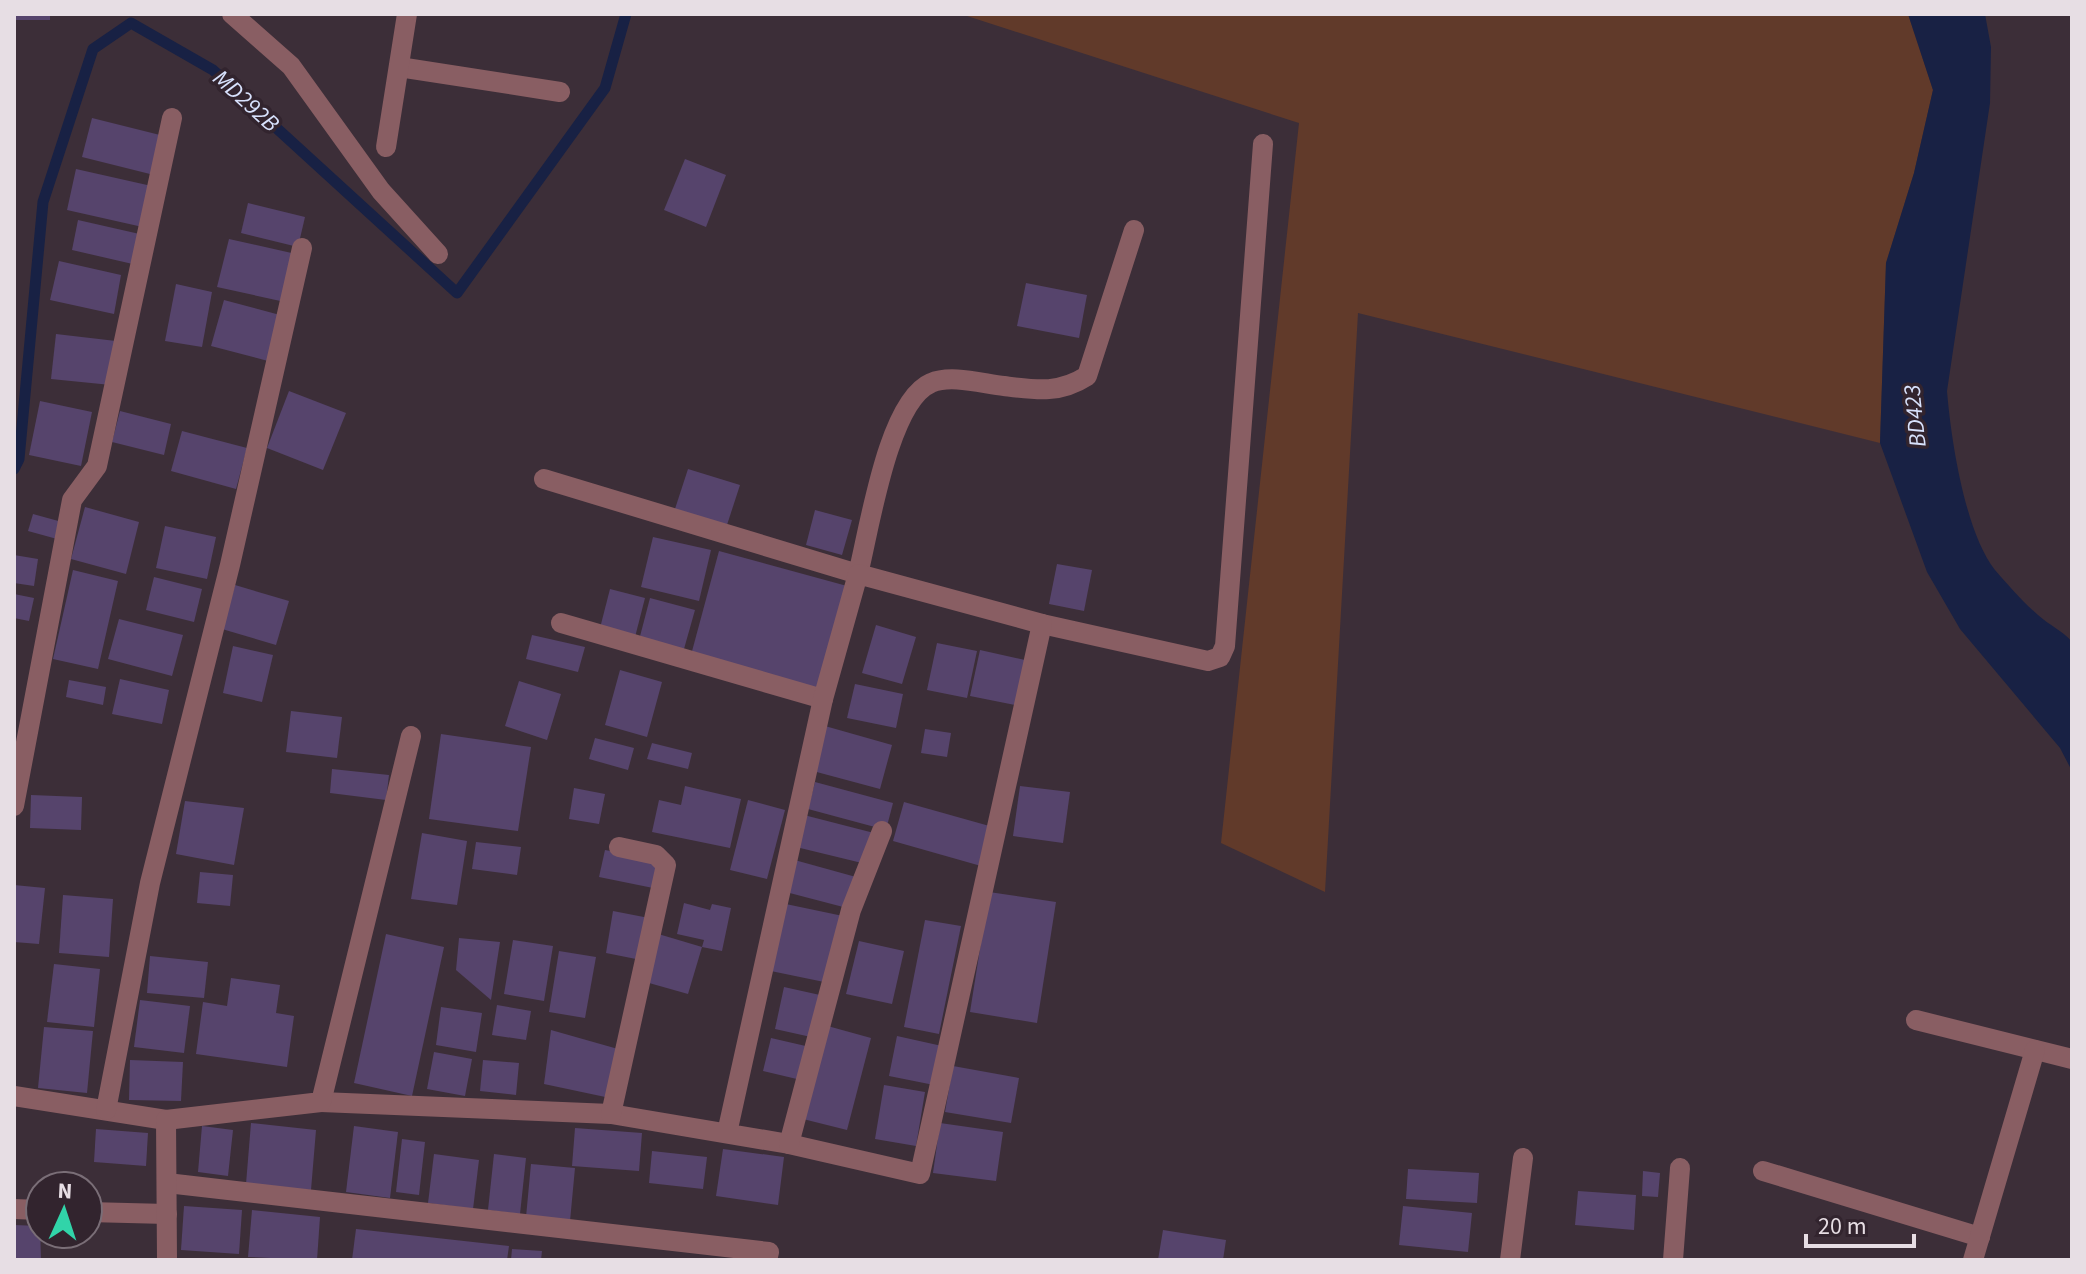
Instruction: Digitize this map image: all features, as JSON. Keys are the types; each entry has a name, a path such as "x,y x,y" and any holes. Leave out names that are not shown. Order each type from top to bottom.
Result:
{"street":[{"path":"232,14 291,66 381,191 438,254"},
{"path":"386,147 407,14"},
{"path":"399,67 560,92"},
{"path":"14,806 72,500 97,466 172,118"},
{"path":"544,479 858,574 1042,624 1208,661 1220,657 1225,646 1263,144"},
{"path":"727,1133 823,699 858,574 890,439 911,401 931,383 952,380 1050,391 1087,376 1134,230"},
{"path":"106,1110 150,883 244,506 302,248"},
{"path":"561,623 823,699"},
{"path":"14,1096 166,1120 321,1102 611,1114 789,1144 920,1174 1042,624"},
{"path":"321,1102 411,736"},
{"path":"789,1144 851,910 882,831"},
{"path":"611,1114 666,865 656,855 619,847"},
{"path":"1916,1020 2072,1059"},
{"path":"1973,1260 2035,1050"},
{"path":"166,1120 167,1260"},
{"path":"1510,1260 1523,1158"},
{"path":"1673,1260 1680,1168"},
{"path":"1763,1171 1980,1237"},
{"path":"167,1183 769,1252 767,1260"},
{"path":"104,1212 167,1214"}],"shaded area":[{"path":"961,14 1908,14 1933,90 1914,173 1886,263 1880,443 1358,313 1325,892 1221,843 1299,123"}],"water":[{"name":"BD423","path":"1908,14 1985,14 1991,47 1990,103 1947,391 1949,411 1961,485 1984,553 2021,599 2072,642 2072,771 2060,748 1960,629 1927,572 1880,443 1886,263 1914,173 1933,90"}],"building":[{"path":"14,14 50,14 50,20 14,20"},
{"path":"92,118 164,136 154,175 82,157"},
{"path":"685,159 726,175 706,227 664,210"},
{"path":"76,169 156,187 147,228 67,210"},
{"path":"248,203 305,217 298,247 241,233"},
{"path":"78,220 144,235 137,265 72,250"},
{"path":"229,239 296,254 285,302 217,287"},
{"path":"59,261 121,275 114,314 50,300"},
{"path":"1026,283 1087,295 1079,338 1017,326"},
{"path":"176,284 212,292 202,347 165,341"},
{"path":"224,300 280,315 268,361 211,346"},
{"path":"56,334 116,341 111,385 51,379"},
{"path":"289,391 346,413 323,470 267,448"},
{"path":"40,401 92,412 81,466 29,455"},
{"path":"120,411 171,424 164,455 112,442"},
{"path":"182,431 247,448 236,489 171,471"},
{"path":"688,469 740,485 726,528 674,512"},
{"path":"85,507 139,522 126,574 71,559"},
{"path":"815,510 852,520 842,555 806,545"},
{"path":"33,514 62,522 57,539 28,531"},
{"path":"165,526 216,537 207,579 156,568"},
{"path":"653,537 711,550 699,601 641,587"},
{"path":"719,551 847,586 818,689 691,655"},
{"path":"14,555 38,559 34,586 14,583"},
{"path":"1057,564 1092,570 1084,611 1049,604"},
{"path":"73,570 118,581 98,669 53,659"},
{"path":"154,577 202,589 194,622 146,610"},
{"path":"235,585 289,601 276,645 222,629"},
{"path":"610,589 645,598 634,641 599,632"},
{"path":"14,594 34,598 29,621 14,618"},
{"path":"650,598 695,610 682,656 638,644"},
{"path":"119,619 183,635 172,676 108,659"},
{"path":"876,625 916,637 902,684 862,673"},
{"path":"532,635 585,647 578,672 526,659"},
{"path":"937,643 977,651 967,698 927,690"},
{"path":"233,646 273,655 262,702 223,693"},
{"path":"980,650 1025,660 1015,705 970,696"},
{"path":"620,670 662,682 647,737 605,725"},
{"path":"120,679 169,690 162,724 112,714"},
{"path":"69,680 106,687 103,705 66,697"},
{"path":"519,681 561,694 547,740 505,726"},
{"path":"855,684 903,694 896,728 847,718"},
{"path":"291,711 342,717 337,758 286,752"},
{"path":"825,726 892,745 880,789 813,771"},
{"path":"925,729 951,733 947,757 921,753"},
{"path":"441,734 531,747 518,831 429,819"},
{"path":"595,738 634,748 628,770 589,759"},
{"path":"652,743 692,753 688,769 647,759"},
{"path":"332,769 389,775 386,800 330,793"},
{"path":"815,782 893,803 886,830 808,809"},
{"path":"685,786 741,799 730,848 652,832 659,800 681,805"},
{"path":"1020,786 1070,792 1063,843 1013,836"},
{"path":"574,788 605,794 599,824 569,819"},
{"path":"31,795 82,797 81,830 30,828"},
{"path":"748,800 785,810 767,879 730,870"},
{"path":"185,801 244,808 234,865 176,854"},
{"path":"904,802 993,827 981,866 893,841"},
{"path":"800,814 874,833 866,864 792,846"},
{"path":"422,833 467,841 457,905 411,899"},
{"path":"476,842 521,847 517,875 472,869"},
{"path":"605,850 663,861 658,889 599,877"},
{"path":"791,859 856,877 847,908 782,891"},
{"path":"200,872 233,875 230,906 197,903"},
{"path":"14,885 45,888 39,944 14,942"},
{"path":"989,892 1056,902 1037,1023 970,1012"},
{"path":"63,895 113,899 109,957 59,953"},
{"path":"684,903 710,910 712,904 731,908 722,951 702,947 704,940 677,934"},
{"path":"781,903 843,916 829,983 766,970"},
{"path":"613,911 649,918 641,960 606,953"},
{"path":"925,920 961,926 939,1034 904,1027"},
{"path":"655,933 702,947 688,994 642,981"},
{"path":"386,934 444,947 412,1096 354,1083"},
{"path":"459,938 500,942 491,1000 456,970"},
{"path":"513,940 553,946 544,1001 504,994"},
{"path":"859,941 904,951 892,1004 846,994"},
{"path":"559,951 596,957 585,1018 549,1012"},
{"path":"150,956 208,962 204,998 147,993"},
{"path":"54,964 100,969 94,1027 47,1022"},
{"path":"231,978 280,985 276,1013 294,1016 287,1067 196,1054 203,1002 227,1006"},
{"path":"784,987 820,995 811,1037 775,1029"},
{"path":"140,1000 190,1006 184,1053 134,1047"},
{"path":"497,1005 531,1011 526,1040 492,1035"},
{"path":"441,1007 482,1013 476,1052 436,1045"},
{"path":"824,1025 871,1038 847,1130 799,1118"},
{"path":"44,1027 93,1031 87,1093 38,1088"},
{"path":"551,1030 618,1049 610,1098 544,1084"},
{"path":"897,1036 942,1046 934,1085 889,1076"},
{"path":"771,1038 810,1047 801,1080 763,1071"},
{"path":"434,1052 472,1059 465,1096 427,1089"},
{"path":"130,1060 183,1062 181,1101 129,1100"},
{"path":"483,1060 519,1063 516,1095 480,1091"},
{"path":"953,1066 1019,1078 1011,1123 945,1112"},
{"path":"884,1085 925,1092 916,1146 875,1139"},
{"path":"251,1123 316,1130 311,1190 246,1184"},
{"path":"940,1123 1003,1132 996,1181 933,1173"},
{"path":"202,1126 233,1130 228,1176 198,1172"},
{"path":"354,1126 398,1132 390,1198 346,1192"},
{"path":"575,1128 642,1133 639,1171 572,1166"},
{"path":"96,1129 148,1133 146,1166 94,1162"},
{"path":"402,1139 425,1142 419,1195 396,1192"},
{"path":"723,1149 784,1157 778,1205 716,1196"},
{"path":"652,1151 707,1157 703,1189 649,1183"},
{"path":"434,1154 479,1160 473,1209 428,1203"},
{"path":"494,1154 526,1158 520,1214 488,1210"},
{"path":"531,1164 575,1168 570,1221 526,1217"},
{"path":"1408,1169 1479,1173 1477,1203 1406,1199"},
{"path":"1643,1171 1660,1173 1658,1197 1642,1196"},
{"path":"1578,1191 1636,1195 1634,1230 1575,1225"},
{"path":"184,1206 242,1210 239,1254 181,1250"},
{"path":"1403,1206 1472,1213 1468,1252 1399,1245"},
{"path":"252,1210 320,1217 317,1260 248,1257"},
{"path":"14,1225 24,1225 24,1250 41,1250 41,1260 14,1260"},
{"path":"356,1229 509,1246 507,1260 352,1260"},
{"path":"1163,1230 1226,1240 1223,1260 1158,1260"},
{"path":"512,1249 542,1251 541,1260 511,1260"}],"waterway":[{"name":"MD292B","path":"14,469 19,459 43,202 93,49 131,23 213,70 457,293 605,88 626,14"}]}
